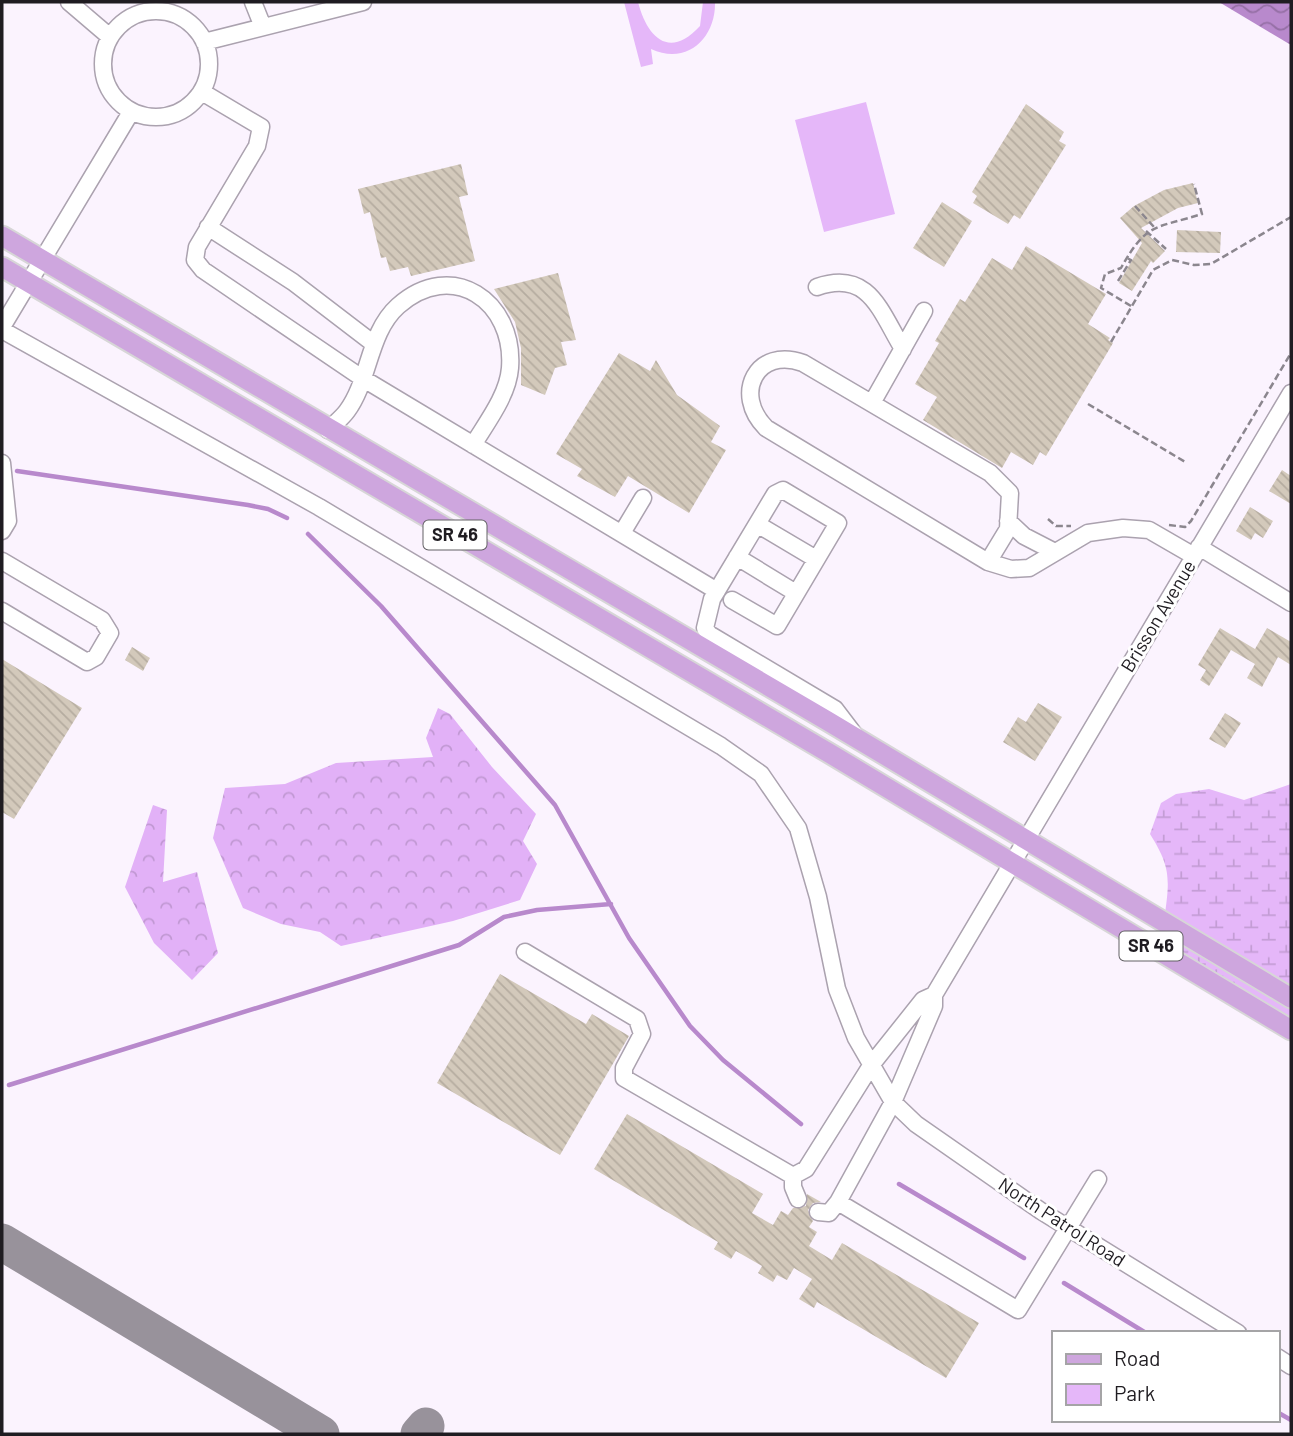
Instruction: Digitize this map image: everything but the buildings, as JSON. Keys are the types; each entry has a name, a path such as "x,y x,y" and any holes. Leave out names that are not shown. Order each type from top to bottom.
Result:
{"main road":[{"name":"SR 46","path":"2,236 1026,839 1291,999"},
{"name":"SR 46","path":"2,267 1291,1030"}],"street":[{"path":"69,2 110,37"},
{"path":"253,2 263,27"},
{"path":"204,42 363,2"},
{"path":"153,11 184,19 204,42 209,72 202,92 188,107 170,116 149,117 131,112 114,96 105,77 104,57 110,37 124,22 153,11"},
{"path":"202,92 261,127 257,146 197,247 195,260 203,271 362,378 717,591"},
{"path":"2,329 131,112"},
{"path":"208,227 293,282 374,344"},
{"path":"817,287 836,280 861,287 872,298 903,349"},
{"path":"328,430 347,411 374,344 392,312 412,295 428,290 458,288 481,294 489,301 506,331 510,368 506,387 473,444"},
{"path":"872,403 924,311"},
{"name":"North Patrol Road","path":"2,329 319,507 721,746 761,774 798,828 818,897 837,989 856,1038 893,1102 916,1124 1067,1228 1235,1331"},
{"path":"988,562 1008,529 1010,493 990,473 791,358 776,360 754,376 749,387 752,409 766,428 988,562 1011,569 1028,568 1088,533 1123,528 1149,530 1197,552 1291,603"},
{"name":"Brisson Avenue","path":"1026,839 1291,393"},
{"path":"2,463 8,521 2,531"},
{"path":"732,600 777,626 838,523 783,490 775,494 717,591 705,619 709,634 835,709 857,739"},
{"path":"622,533 643,498"},
{"path":"1008,521 1024,536 1055,552"},
{"path":"757,524 817,559"},
{"path":"737,557 796,593"},
{"path":"2,561 102,620 110,633 96,657 87,662 2,611"},
{"path":"818,1212 828,1213 838,1202 893,1102 934,1006 934,995 1026,839"},
{"path":"525,952 637,1019 642,1034 624,1068 624,1078 793,1176 798,1199"},
{"path":"793,1176 806,1169 872,1064 896,1033 923,1000 934,995"},
{"path":"896,1033 916,1046"},
{"path":"838,1202 1018,1310 1098,1179"}],"path":[{"path":"1131,306 1101,288 1105,274 1121,268 1137,239 1146,231 1202,214 1194,184"},
{"path":"1135,206 1155,228"},
{"path":"1111,342 1153,270 1172,260 1194,265 1211,264 1291,217"},
{"path":"1146,231 1166,249"},
{"path":"1118,281 1131,260 1127,258"},
{"path":"1165,524 1185,527 1191,521 1291,353"},
{"path":"1088,404 1187,463"},
{"path":"1048,519 1056,526 1075,526"}],"green space":[{"path":"624,2 638,2 653,34 669,43 689,36 700,26 703,2 715,2 710,27 697,45 676,54 651,49 653,64 641,67"},
{"path":"866,102 895,214 824,232 795,120"},
{"path":"438,708 450,714 492,767 536,814 523,841 537,864 520,900 453,921 341,946 320,932 281,924 243,908 213,838 225,788 285,784 336,763 433,757 426,738"},
{"path":"1291,784 1291,989 1165,914 1167,872 1150,834 1161,803 1176,794 1209,789 1244,800"},
{"path":"153,805 167,810 163,882 197,872 218,953 192,980 154,943 125,887"},
{"path":"1162,931 1291,1008 1291,1021 1161,943"}],"water":[{"path":"1219,2 1291,2 1291,45"}],"waterway":[{"path":"17,471 248,505 268,509 287,518"},
{"path":"308,534 381,606 555,805 629,938 690,1026 723,1060 801,1124"},
{"path":"9,1085 459,945 504,917 537,910 611,904"},
{"path":"899,1184 1024,1258"},
{"path":"1064,1283 1143,1331"},
{"path":"1279,1413 1291,1420"}],"taxiway":[{"path":"2,1242 321,1434"},
{"path":"419,1434 426,1426"}]}
